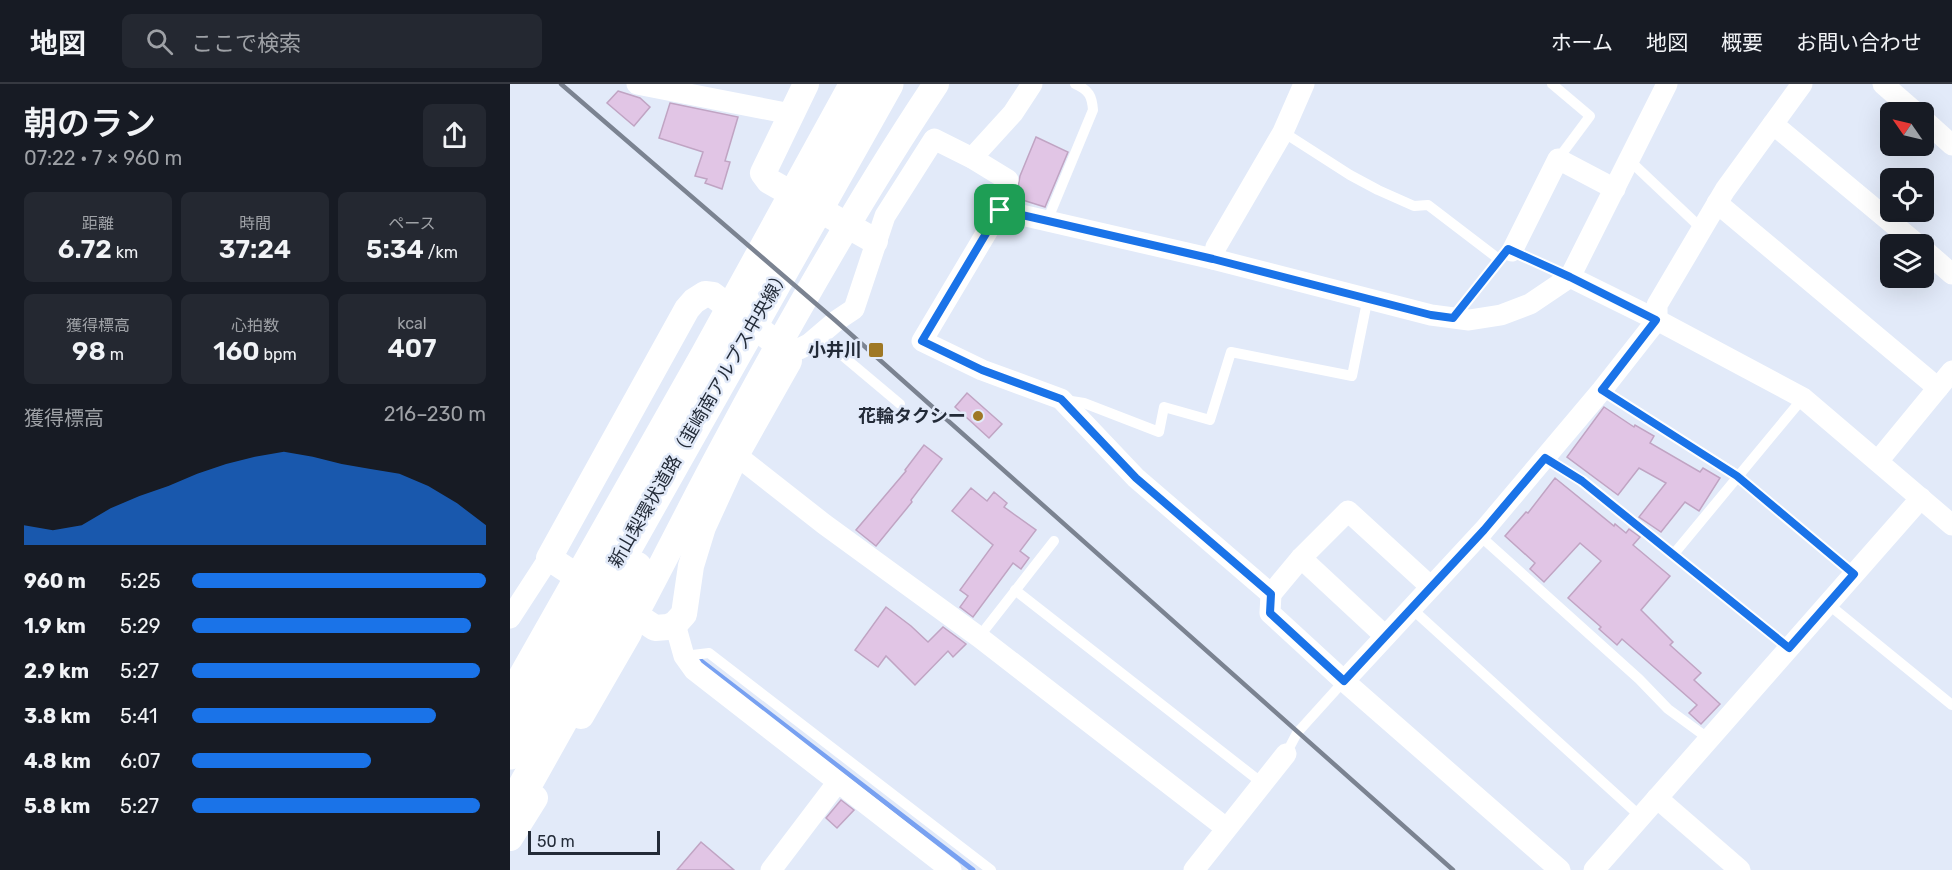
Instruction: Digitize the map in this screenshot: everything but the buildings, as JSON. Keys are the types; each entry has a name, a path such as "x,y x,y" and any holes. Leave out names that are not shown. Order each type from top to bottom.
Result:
{"highway":[{"path":"716,364 831,84"},
{"name":"新山梨環状道路（韮崎南アルプス中央線）","path":"510,753 677,457 716,364 856,84"},
{"name":"新山梨環状道路（韮崎南アルプス中央線）","path":"510,703 636,479 716,364 887,84"},
{"path":"716,364 911,84"},
{"path":"510,812 580,687 666,505 677,457"},
{"path":"510,656 578,553 636,479"}],"street":[{"path":"637,84 673,87 791,114"},
{"path":"806,84 763,173 769,181 875,241"},
{"path":"510,838 629,633 635,615 773,357 889,156 936,84"},
{"path":"972,158 1013,113 1032,84"},
{"path":"1213,259 1216,247 1283,132 1304,84"},
{"path":"1000,210 1213,259 1431,315 1469,320 1501,315 1530,304 1570,277 1667,84"},
{"path":"1344,681 1479,535 1602,390 1656,320 1657,305 1717,203 1802,84"},
{"path":"1883,84 1904,102"},
{"path":"1773,124 1905,234"},
{"path":"1934,129 1952,145"},
{"path":"787,351 799,349 854,309 885,216 934,139 972,158 1008,180 1000,210 922,341 982,370 1061,399 1136,478 1271,594"},
{"path":"1506,256 1558,159 1615,189"},
{"path":"1717,203 1938,388"},
{"path":"1934,258 1952,274"},
{"path":"1570,277 1803,398 1952,525"},
{"path":"510,618 549,558 687,309 694,301 705,294 713,295 787,351 789,361 736,455 703,527 691,566 684,614 675,624 655,628 549,558"},
{"path":"1878,461 1952,371"},
{"path":"736,455 824,524 979,637 1226,828"},
{"path":"1594,870 1921,498"},
{"path":"1431,587 1348,511 1301,558 1271,594 1270,613 1344,681 1560,870"},
{"path":"1301,558 1385,636"},
{"path":"675,624 684,656 693,670 951,870"},
{"path":"1194,870 1286,754"},
{"path":"771,870 837,783"},
{"path":"1657,798 1740,870"}],"lane":[{"path":"1047,221 1093,110 1092,97 1084,88 1075,84"},
{"path":"1552,84 1590,116 1558,159"},
{"path":"1283,132 1378,190 1414,206 1428,205 1506,256 1570,277"},
{"path":"1629,160 1702,229"},
{"path":"1453,318 1506,256"},
{"path":"1061,399 1084,403 1158,432 1164,407 1210,420 1231,352 1352,376 1368,297"},
{"path":"819,336 900,404"},
{"path":"1602,390 1737,476 1854,574"},
{"path":"1673,555 1803,398"},
{"path":"1545,458 1582,481 1789,648"},
{"path":"1479,535 1639,679 1668,710 1709,739"},
{"path":"979,637 1054,541"},
{"path":"1015,590 1262,783"},
{"path":"1828,604 1952,705"},
{"path":"1411,608 1641,817"},
{"path":"684,656 709,653 991,870"},
{"path":"1286,754 1297,733 1344,681"}],"waterway":[{"path":"701,661 973,870"}],"railway":[{"path":"561,84 836,321 1453,870"}],"place":[{"name":"小井川","path":"876,350"},
{"name":"花輪タクシー","path":"978,416"}],"route":[{"path":"1000,210 1213,259 1431,315 1453,318 1508,249 1656,320 1602,390 1737,476 1854,574 1789,648 1582,481 1545,458 1484,530 1344,681 1270,613 1271,594 1136,478 1061,399 982,370 922,341 1000,210"}]}
